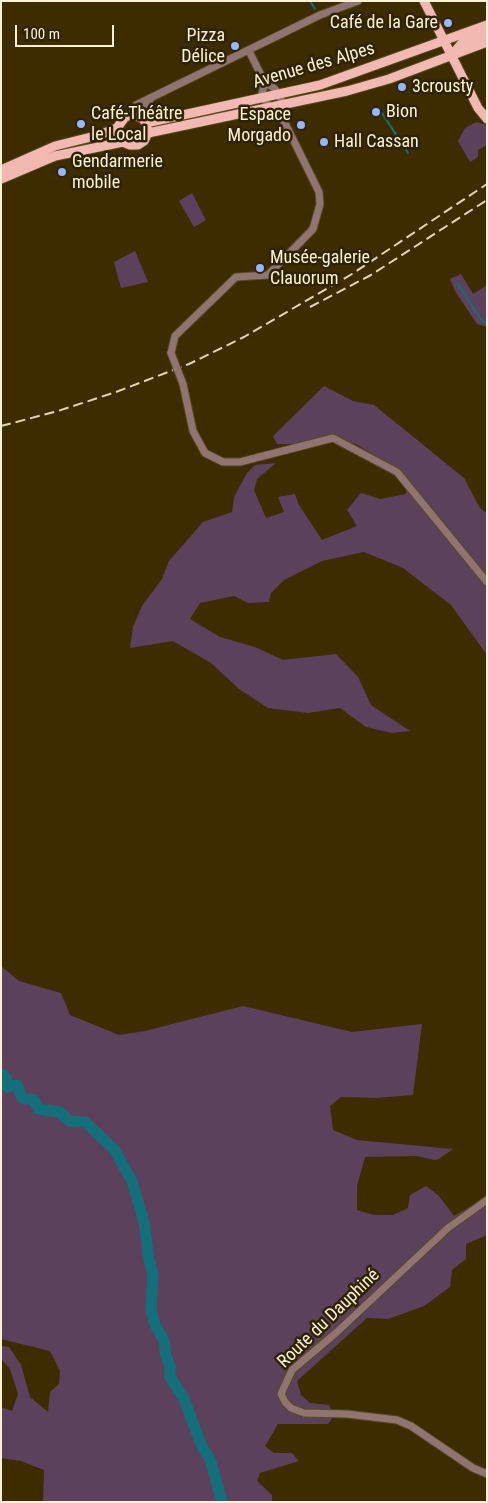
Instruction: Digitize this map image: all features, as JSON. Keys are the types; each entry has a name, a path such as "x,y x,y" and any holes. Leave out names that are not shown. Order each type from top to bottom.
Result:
{"main road":[{"path":"424,1 478,108 487,119"},
{"name":"Avenue des Alpes","path":"132,115 144,120 263,98 343,78 487,25"},
{"name":"Avenue des Alpes","path":"452,56 461,44 487,32"},
{"name":"Avenue des Alpes","path":"3,175 55,156 123,142 130,145 138,145 144,141 148,133 356,89 487,42"},
{"path":"123,142 118,136 120,121 132,115"},
{"path":"144,120 148,133"},
{"path":"3,175 55,146 99,135 118,128"}],"street":[{"path":"132,115 136,105 150,100 320,14 358,1"},
{"path":"249,51 265,83 273,87 279,94 282,105 282,118"},
{"path":"265,83 262,93 263,98 269,107 282,118 319,192 320,204 313,229 268,275 236,277 175,336 171,354 183,384 193,431 205,453 223,462 240,462 333,438 397,472 487,582"},
{"path":"144,120 150,100"},
{"name":"Route du Dauphiné","path":"487,1200 448,1228 337,1332 292,1370 282,1394 285,1402 291,1408 304,1413 347,1414 397,1420 440,1444 473,1468 487,1474"}],"shaded area":[{"path":"476,122 487,125 487,145 478,150 478,157 470,162 458,141 465,128"},
{"path":"192,193 206,220 194,227 179,201"},
{"path":"135,251 148,282 121,288 114,262"},
{"path":"461,274 473,294 487,285 487,327 477,324 455,291 450,279"},
{"path":"324,386 353,401 374,405 464,478 480,508 487,513 487,655 451,605 403,568 364,552 322,561 284,580 271,593 269,602 248,603 234,596 200,603 190,619 220,637 255,647 283,660 336,654 358,677 371,705 410,731 392,733 366,727 340,708 308,713 268,708 239,689 211,663 173,641 130,648 133,627 142,606 162,579 169,561 203,522 232,512 234,497 247,473 255,465 276,463 257,479 254,490 266,518 284,512 278,497 295,494 299,505 322,540 357,526 347,510 361,493 380,499 406,494 408,478 358,445 329,435 298,444 277,444 273,436"},
{"path":"1,966 19,981 61,993 70,1015 119,1035 145,1031 243,1006 352,1032 422,1024 413,1095 376,1098 341,1097 330,1106 333,1130 357,1140 453,1149 439,1159 434,1160 416,1156 365,1157 357,1186 357,1210 374,1215 393,1215 408,1208 410,1195 426,1186 439,1196 454,1216 487,1197 487,1235 466,1244 466,1259 452,1270 450,1287 424,1306 388,1319 367,1318 297,1381 301,1395 310,1403 329,1405 334,1416 328,1424 278,1424 265,1446 274,1453 292,1453 299,1461 260,1473 257,1481 272,1495 272,1502 43,1502 44,1470 21,1461 1,1458 1,1407 12,1411 18,1394 10,1369 1,1359 1,1346 9,1347 21,1365 30,1397 48,1412 50,1392 59,1384 60,1371 50,1351 1,1339"}],"waterway":[{"path":"310,1 315,9"},
{"path":"382,113 408,153"},
{"path":"457,283 482,321 487,323"},
{"path":"1,1074 6,1077 5,1085 7,1087 17,1085 22,1098 34,1100 38,1109 60,1112 69,1121 85,1122 114,1149 132,1181 144,1222 149,1260 153,1274 151,1310 155,1325 164,1340 166,1356 170,1366 170,1377 184,1399 202,1447 210,1459 222,1502"}],"railway":[{"path":"1,426 58,411 116,392 189,364 244,337 352,274 487,184"},
{"path":"310,307 371,275 487,200"}],"place":[{"name":"Café de la Gare","path":"448,23"},
{"name":"Pizza Délice","path":"235,46"},
{"name":"3crousty","path":"402,87"},
{"name":"Bion","path":"376,112"},
{"name":"Café-Théâtre le Local","path":"81,124"},
{"name":"Espace Morgado","path":"301,125"},
{"name":"Hall Cassan","path":"324,142"},
{"name":"Gendarmerie mobile","path":"62,172"},
{"name":"Musée-galerie Clauorum","path":"260,268"}]}
